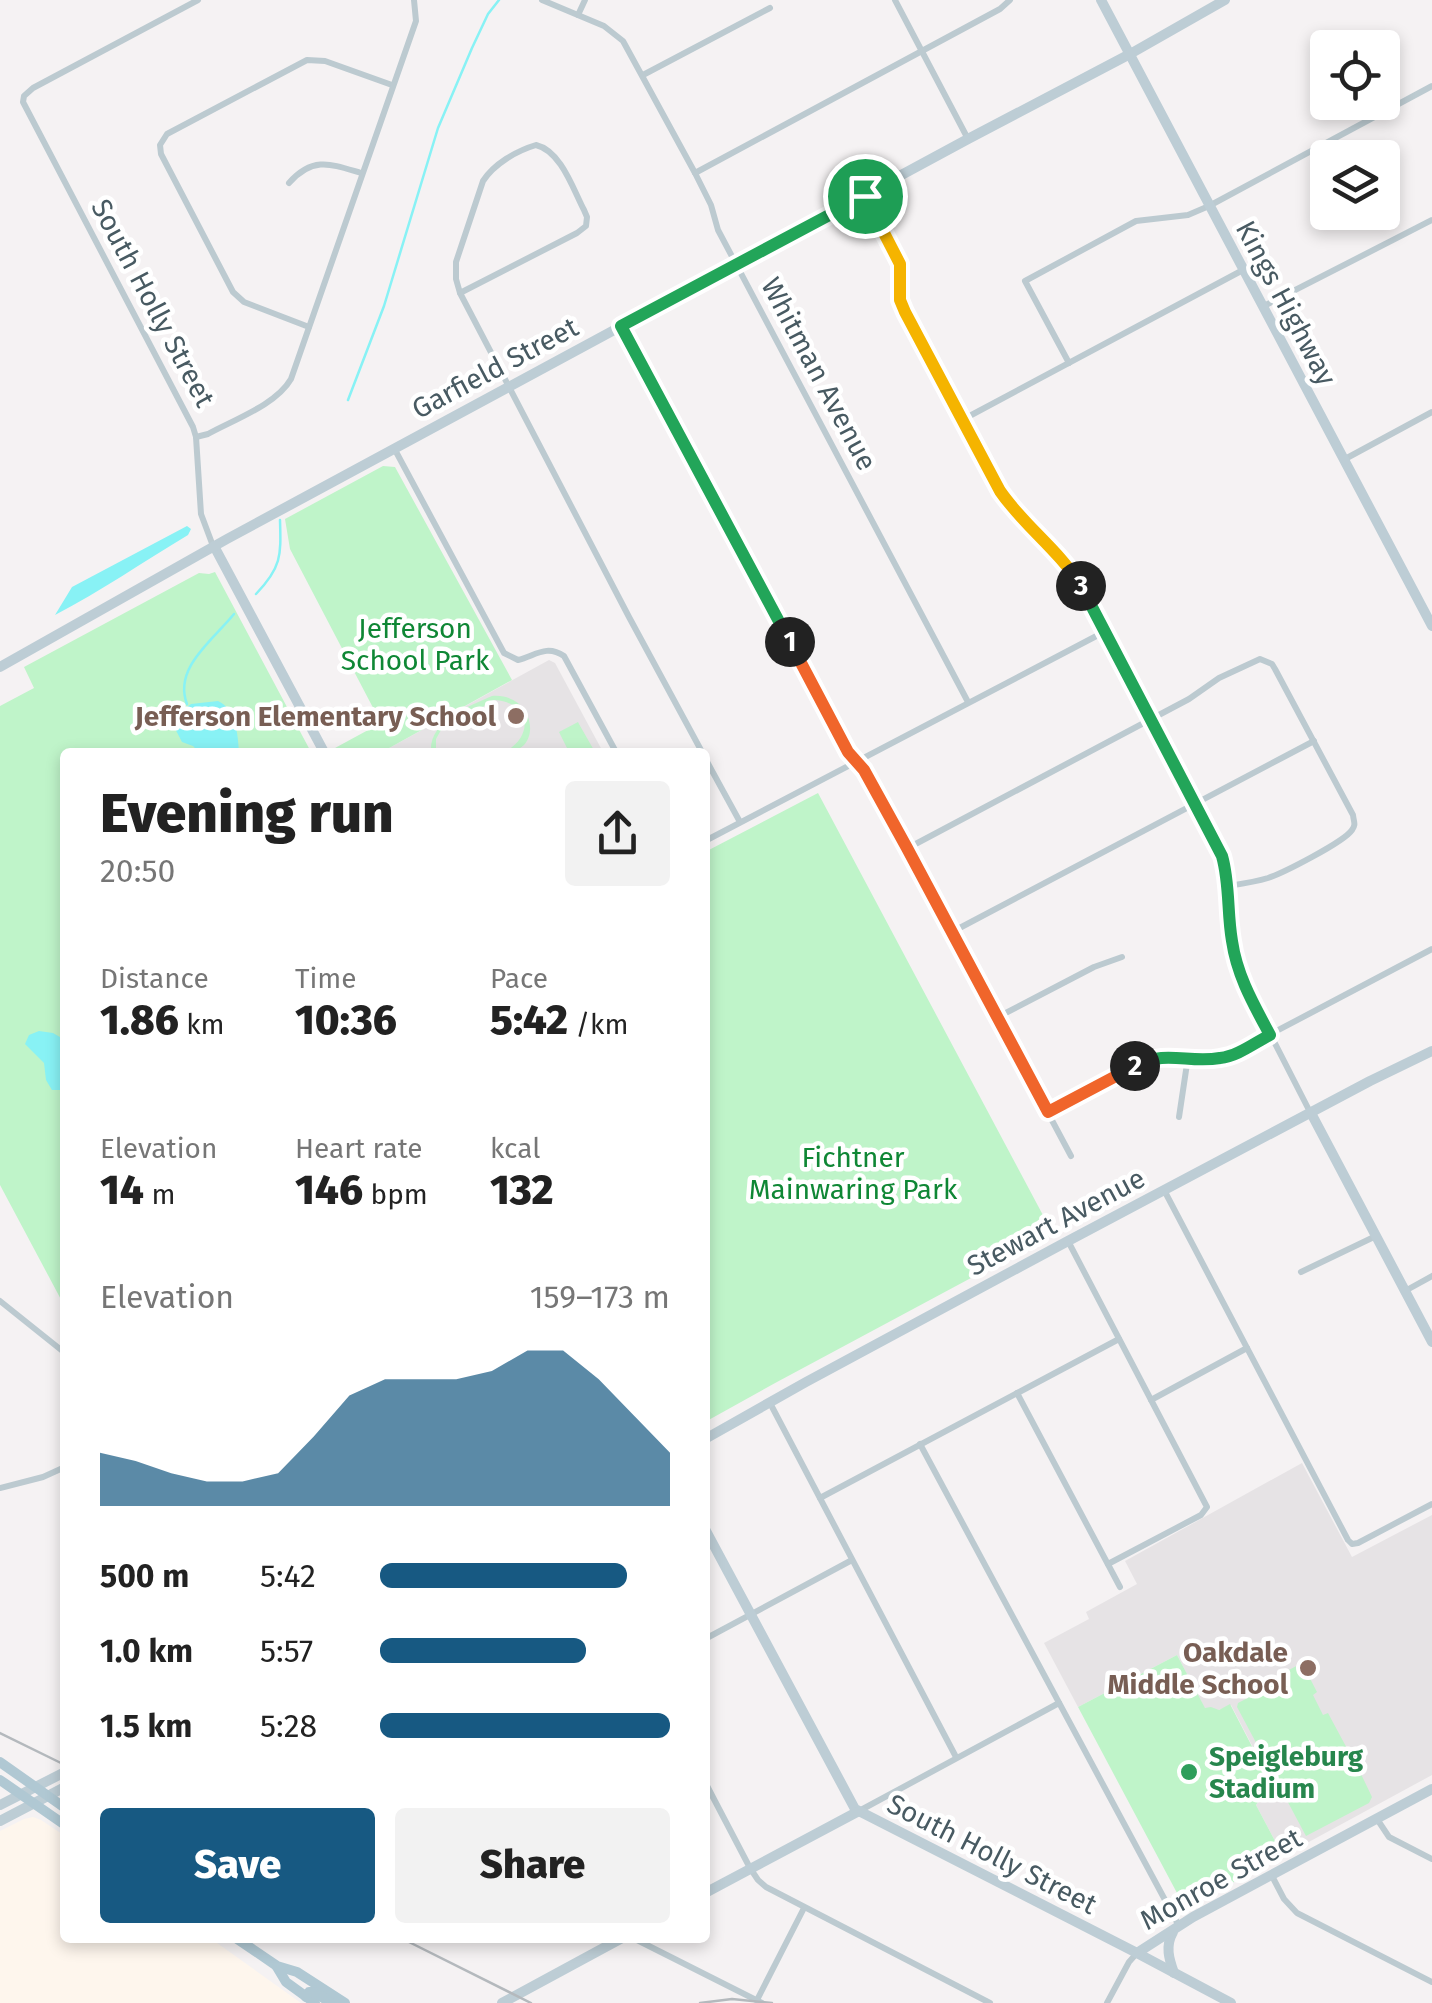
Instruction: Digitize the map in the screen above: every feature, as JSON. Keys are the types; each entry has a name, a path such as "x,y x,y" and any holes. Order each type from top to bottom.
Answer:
{"main road":[{"path":"0,1762 60,1804"},
{"path":"0,1780 60,1821"},
{"path":"243,1943 345,2003"},
{"path":"277,1966 286,1982 310,2000 312,1992 331,2003"}],"street":[{"name":"South Holly Street","path":"198,0 32,88 24,96 26,110 193,426 201,514 214,546 322,748"},
{"path":"196,437 278,395 291,380 416,21 414,0"},
{"name":"Whitman Avenue","path":"542,0 611,30 643,75 711,205 718,230 736,266 968,702"},
{"path":"578,14 585,0"},
{"path":"895,0 968,138"},
{"path":"695,173 1000,9 1010,0"},
{"name":"Kings Highway","path":"1101,0 1432,626"},
{"name":"Garfield Street","path":"0,668 214,546 1225,0"},
{"path":"643,75 770,8"},
{"path":"309,327 244,302 233,292 161,154 161,143 167,134 307,60 325,61 392,85"},
{"path":"1069,363 1025,281 1136,222 1188,215 1209,206 1432,86"},
{"path":"460,293 586,226 584,210 559,162 547,148 521,150 486,176 456,262 456,278 460,293 508,387 700,748"},
{"path":"289,183 297,174 319,164 361,174"},
{"path":"865,196 900,264 900,300 905,312 1000,491 1012,510 1070,568 1222,856 1230,930 1243,984 1432,1342"},
{"path":"1262,306 1432,220"},
{"path":"962,420 1243,270"},
{"path":"621,326 848,752 864,770 1071,1156"},
{"path":"1344,460 1432,412"},
{"path":"394,448 504,653 518,660 542,650 561,654 614,748"},
{"path":"710,838 1104,632"},
{"path":"907,848 1243,666 1267,660 1275,668 1353,815 1353,829 1344,838 1279,874 1228,886"},
{"path":"952,932 1314,741"},
{"path":"710,766 740,822"},
{"path":"1048,1112 1146,1060 1164,1056 1224,1058 1432,949"},
{"path":"998,1018 1094,967 1122,957"},
{"name":"Stewart Avenue","path":"710,1437 1068,1241 1431,1053"},
{"path":"1178,1117 1188,1057"},
{"path":"1164,1190 1348,1540 1358,1543 1432,1504"},
{"path":"1301,1272 1376,1236"},
{"path":"1068,1241 1206,1503 1201,1515 1108,1564"},
{"path":"1405,1291 1432,1276"},
{"path":"0,1301 60,1349"},
{"path":"820,1498 1118,1338"},
{"path":"1152,1400 1247,1348"},
{"path":"1016,1393 1120,1587"},
{"path":"770,1403 956,1758"},
{"path":"920,1444 1176,1928 1168,1953 1174,1974"},
{"path":"0,1488 60,1470"},
{"name":"South Holly Street","path":"710,1539 848,1800 858,1812 1231,2003"},
{"path":"710,1636 852,1560"},
{"path":"710,1890 1058,1703"},
{"path":"0,1806 60,1774"},
{"path":"0,1821 60,1789"},
{"name":"Monroe Street","path":"1107,2003 1129,1962 1176,1928 1432,1790"},
{"path":"710,1792 758,1880 804,1908 990,2003"},
{"path":"1377,1819 1389,1837 1432,1859"},
{"path":"1272,1876 1297,1913 1432,1982"},
{"path":"643,1943 759,2002 804,1908"},
{"path":"502,2003 613,1943"}],"shaded area":[{"name":"Jefferson Elementary School","path":"549,660 555,663 601,748 389,748"},
{"name":"Oakdale Middle School","path":"1302,1463 1352,1557 1432,1515 1432,1775 1283,1856 1256,1805 1271,1782 1231,1705 1219,1710 1205,1709 1177,1655 1078,1707 1044,1643 1089,1619 1086,1612 1137,1584 1125,1561"},
{"path":"24,1819 41,1820 60,1833 60,1943 217,1943 301,2003 0,2003 0,1831"}],"green space":[{"name":"Jefferson School Park","path":"383,466 395,467 512,680 389,748 335,748 381,723 290,549 285,519"},
{"path":"215,572 309,748 60,748 60,1298 0,1185 0,706 34,688 24,667 199,573"},
{"path":"492,696 507,697 526,712 530,734 520,748 510,748 521,738 522,714 507,702 495,700 441,730 436,748 431,748 436,732 461,710"},
{"path":"578,722 593,748 567,748 559,732"},
{"name":"Fichtner Mainwaring Park","path":"818,793 1053,1234 710,1419 710,849"},
{"name":"Speigleburg Stadium","path":"1177,1655 1205,1708 1219,1710 1230,1704 1271,1783 1256,1805 1283,1856 1185,1908 1078,1707"},
{"path":"1302,1663 1317,1692 1313,1695 1323,1715 1328,1713 1350,1754 1345,1757 1355,1776 1361,1774 1372,1797 1369,1803 1306,1836 1237,1707 1267,1688 1268,1681"}],"water":[{"path":"187,526 191,529 188,535 55,615 72,587"},
{"path":"218,701 224,705 232,716 239,748 195,748 182,742 169,717 191,704"},
{"path":"39,1031 60,1037 60,1090 52,1090 44,1063 25,1044 29,1035"}],"waterway":[{"path":"348,400 384,306 438,128 488,14 499,0"},
{"path":"256,594 278,560 280,520"},
{"path":"187,704 185,678 190,667 234,614"}],"railway":[{"path":"0,1733 60,1763"},
{"path":"411,1943 531,2003"},
{"path":"700,2003 732,1999 772,2003"}],"place":[{"name":"Jefferson Elementary School","path":"516,716"},
{"name":"Oakdale Middle School","path":"1308,1668"},
{"name":"Speigleburg Stadium","path":"1189,1772"}],"route":[{"path":"865,196 897,253 900,300 905,312 1000,491 1012,510 1070,568 1222,856 1239,973 1270,1035 1224,1058 1164,1056 1146,1060 1048,1112 864,770 848,752 621,326 865,196"}]}
